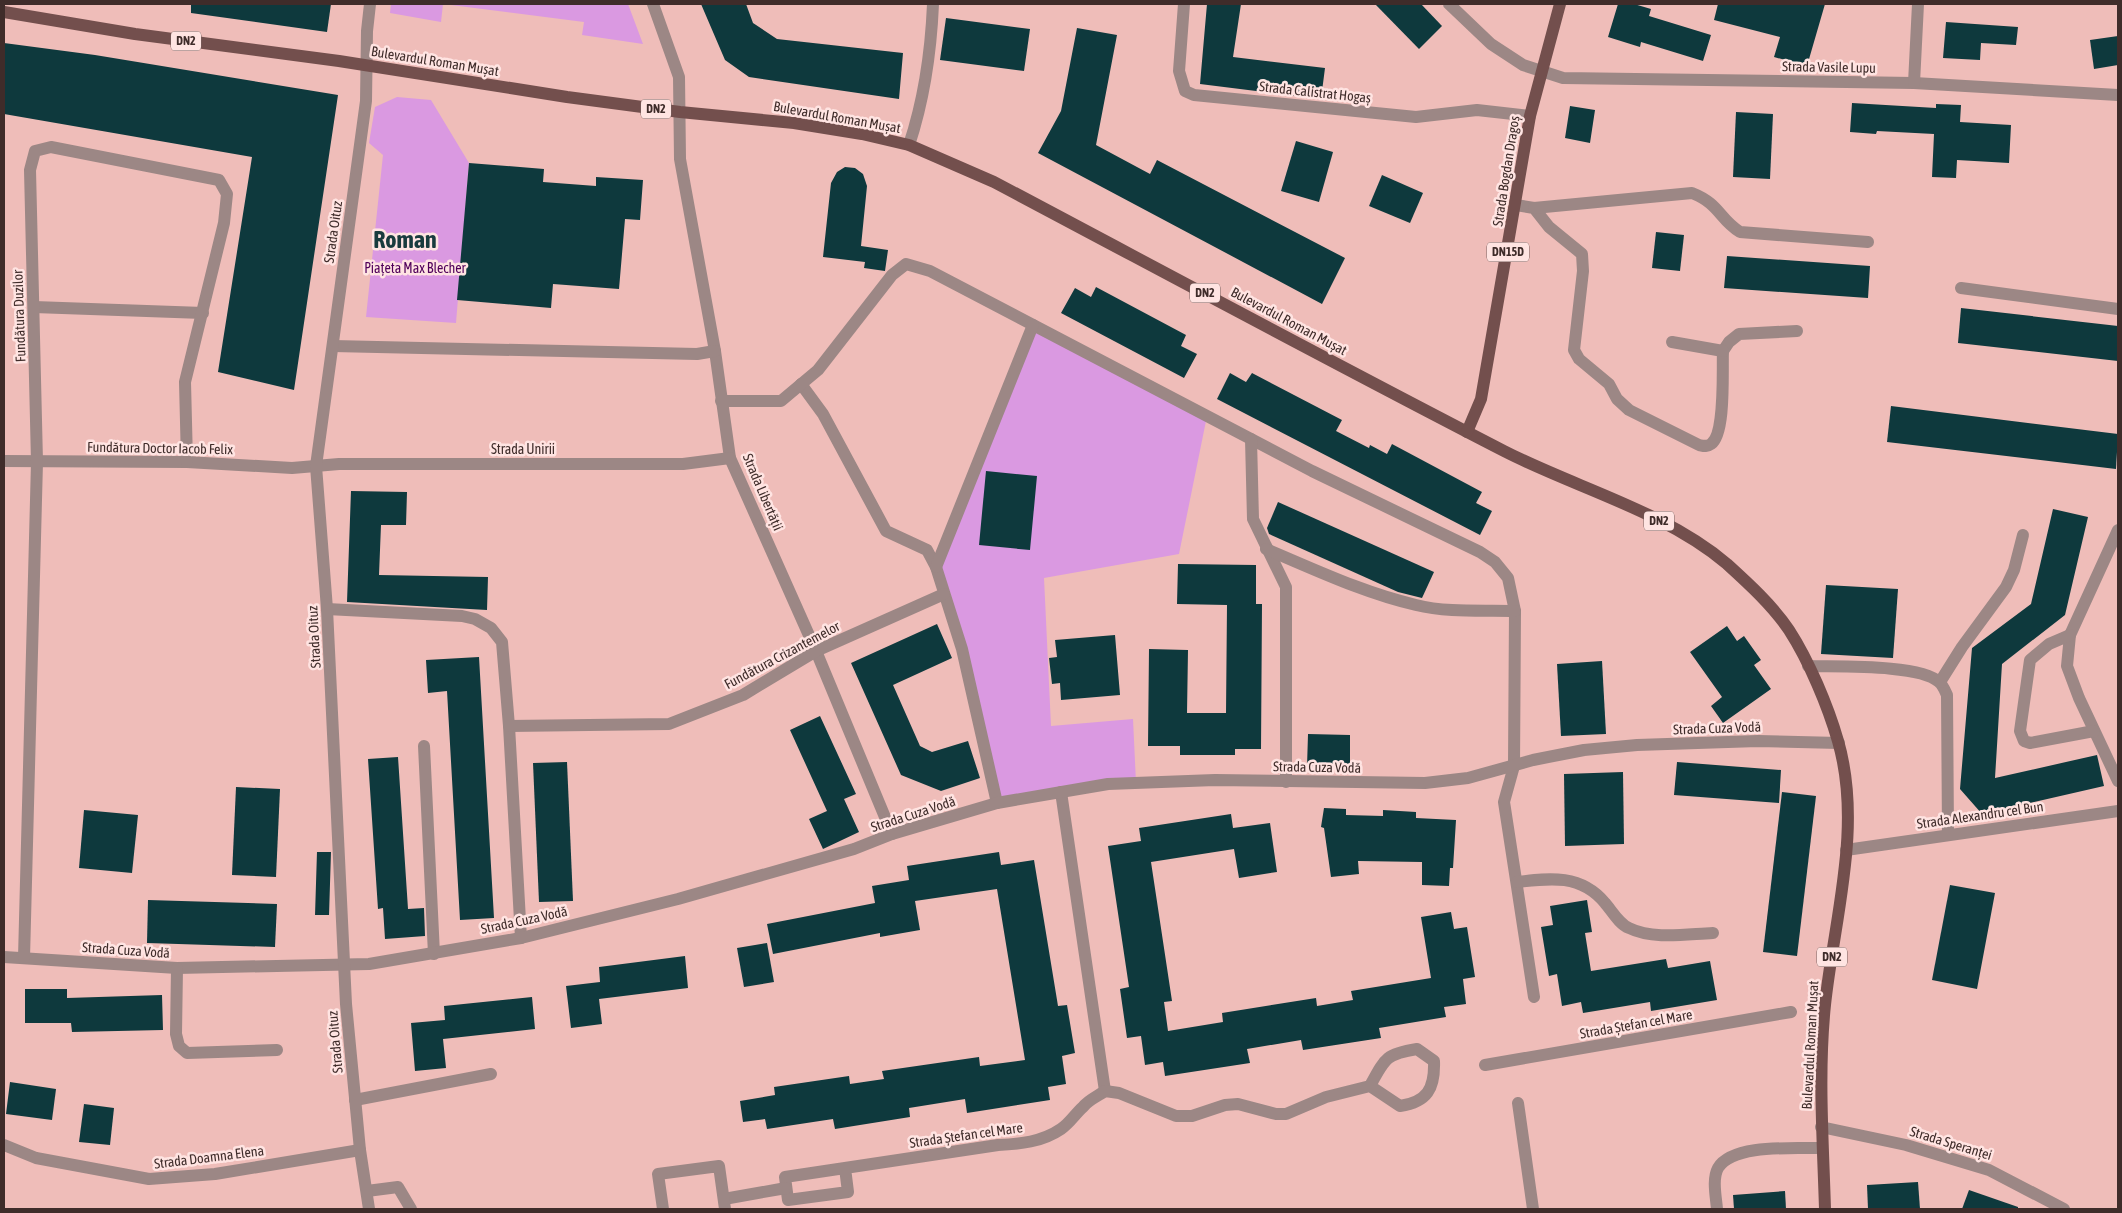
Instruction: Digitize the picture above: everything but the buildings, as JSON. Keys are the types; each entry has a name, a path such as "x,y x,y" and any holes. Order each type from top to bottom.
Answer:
{"main road":[{"name":"Strada Bogdan Dragoș","path":"1466,432 1481,399 1530,116 1560,4"},
{"name":"Bulevardul Roman Mușat","path":"4,12 135,34 680,112 794,123 909,145 994,182 1466,432 1657,520 1724,562 1761,596 1788,629 1808,666 1839,742 1848,799 1846,850 1825,1006 1821,1127 1825,1209"}],"street":[{"name":"Strada Oituz","path":"369,1209 360,1150 344,966 327,608 316,466 366,101 367,31 370,4"},
{"name":"Strada Libertății","path":"653,4 680,77 680,159 715,351 730,458 816,651 892,834"},
{"path":"909,145 920,112 932,29 933,4"},
{"name":"Strada Calistrat Hogaș","path":"1184,4 1179,71 1185,91 1194,95 1416,117 1477,110 1530,116"},
{"name":"Strada Vasile Lupu","path":"1449,4 1491,44 1523,65 1563,78 1914,84 2118,95"},
{"path":"1914,84 1918,4"},
{"name":"Fundătura Duzilor","path":"24,958 37,462 30,170 35,151 51,147 219,180 227,194 224,224 204,313 185,382 187,462"},
{"path":"1516,205 1534,208 1692,194 1715,205 1732,227 1740,232 1868,242"},
{"path":"1534,208 1550,227 1582,254 1583,271 1574,350 1579,359 1609,384 1617,399 1629,410 1699,445 1707,446 1712,443 1720,428 1723,351 1729,342 1739,334 1797,332"},
{"path":"721,402 781,401 818,370 892,274 906,264 930,271 1251,439 1480,552 1495,562 1508,578 1515,611 1514,766 1504,802 1534,997"},
{"path":"1961,288 2118,309"},
{"path":"34,307 204,313"},
{"path":"936,567 1033,325"},
{"path":"1672,342 1723,351"},
{"path":"333,346 697,354 715,351"},
{"path":"801,384 823,414 886,531 927,550 936,567 962,648 997,803"},
{"path":"1251,439 1253,519 1286,587 1286,782"},
{"name":"Strada Unirii","path":"316,466 533,463 683,464 730,458"},
{"name":"Fundătura Doctor Iacob Felix","path":"4,461 187,462 292,468 316,466"},
{"path":"2118,530 2070,635 2067,666 2078,698 2118,781"},
{"path":"1940,682 1973,631 2006,587 2014,570 2023,536"},
{"path":"1266,549 1364,591 1416,605 1451,610 1515,611"},
{"name":"Fundătura Crizantemelor","path":"509,726 669,724 743,695 816,651 944,594"},
{"path":"327,608 475,618 491,628 502,642 509,726 521,938"},
{"path":"2070,635 2049,644 2030,660 2020,731 2021,736 2024,741 2030,743 2094,731"},
{"path":"1808,666 1890,668 1927,674 1940,682 1947,695 1948,834"},
{"name":"Strada Cuza Vodă","path":"4,957 177,968 344,966 434,954 521,938 678,900 854,850 892,834 997,803 1108,784 1215,780 1424,783 1468,778 1584,750 1637,745 1758,741 1839,742"},
{"path":"424,746 434,954"},
{"path":"1061,792 1105,1091 1119,1093 1176,1116 1192,1116 1225,1105 1238,1104 1276,1114 1286,1114 1326,1097 1370,1086 1383,1063 1394,1053 1417,1049 1434,1062 1434,1077 1428,1092 1417,1104 1400,1106 1370,1086"},
{"name":"Strada Alexandru cel Bun","path":"1846,850 2118,811"},
{"path":"1517,882 1557,878 1574,881 1588,888 1603,900 1628,928 1641,932 1663,934 1713,933"},
{"path":"177,968 176,1034 179,1046 187,1053 277,1050"},
{"name":"Strada Ștefan cel Mare","path":"1485,1065 1792,1012"},
{"path":"355,1100 491,1074"},
{"name":"Strada Ștefan cel Mare","path":"786,1188 785,1177 998,1145 1020,1144 1040,1139 1061,1130 1084,1105 1105,1091"},
{"path":"1518,1103 1533,1209"},
{"name":"Strada Speranței","path":"1821,1127 1906,1145 1989,1170 2064,1209"},
{"name":"Strada Doamna Elena","path":"4,1145 36,1158 149,1179 215,1174 360,1150"},
{"path":"1717,1209 1715,1178 1719,1167 1730,1158 1743,1152 1761,1150 1821,1148"},
{"path":"663,1209 658,1174 719,1166 724,1204 786,1188 788,1200 848,1192 845,1168"},
{"path":"367,1191 398,1186 411,1209"}],"green space":[{"path":"391,4 443,4 441,22 390,13"},
{"path":"443,4 628,4 643,44 582,35 584,22"},
{"name":"Piațeta Max Blecher","path":"397,97 431,100 469,163 456,323 366,317 383,155 369,143 375,107"},
{"path":"1033,325 1207,416 1179,554 1044,578 1051,726 1133,719 1136,783 997,803 936,567"}],"district":[{"name":"Roman","path":"405,240"}]}
